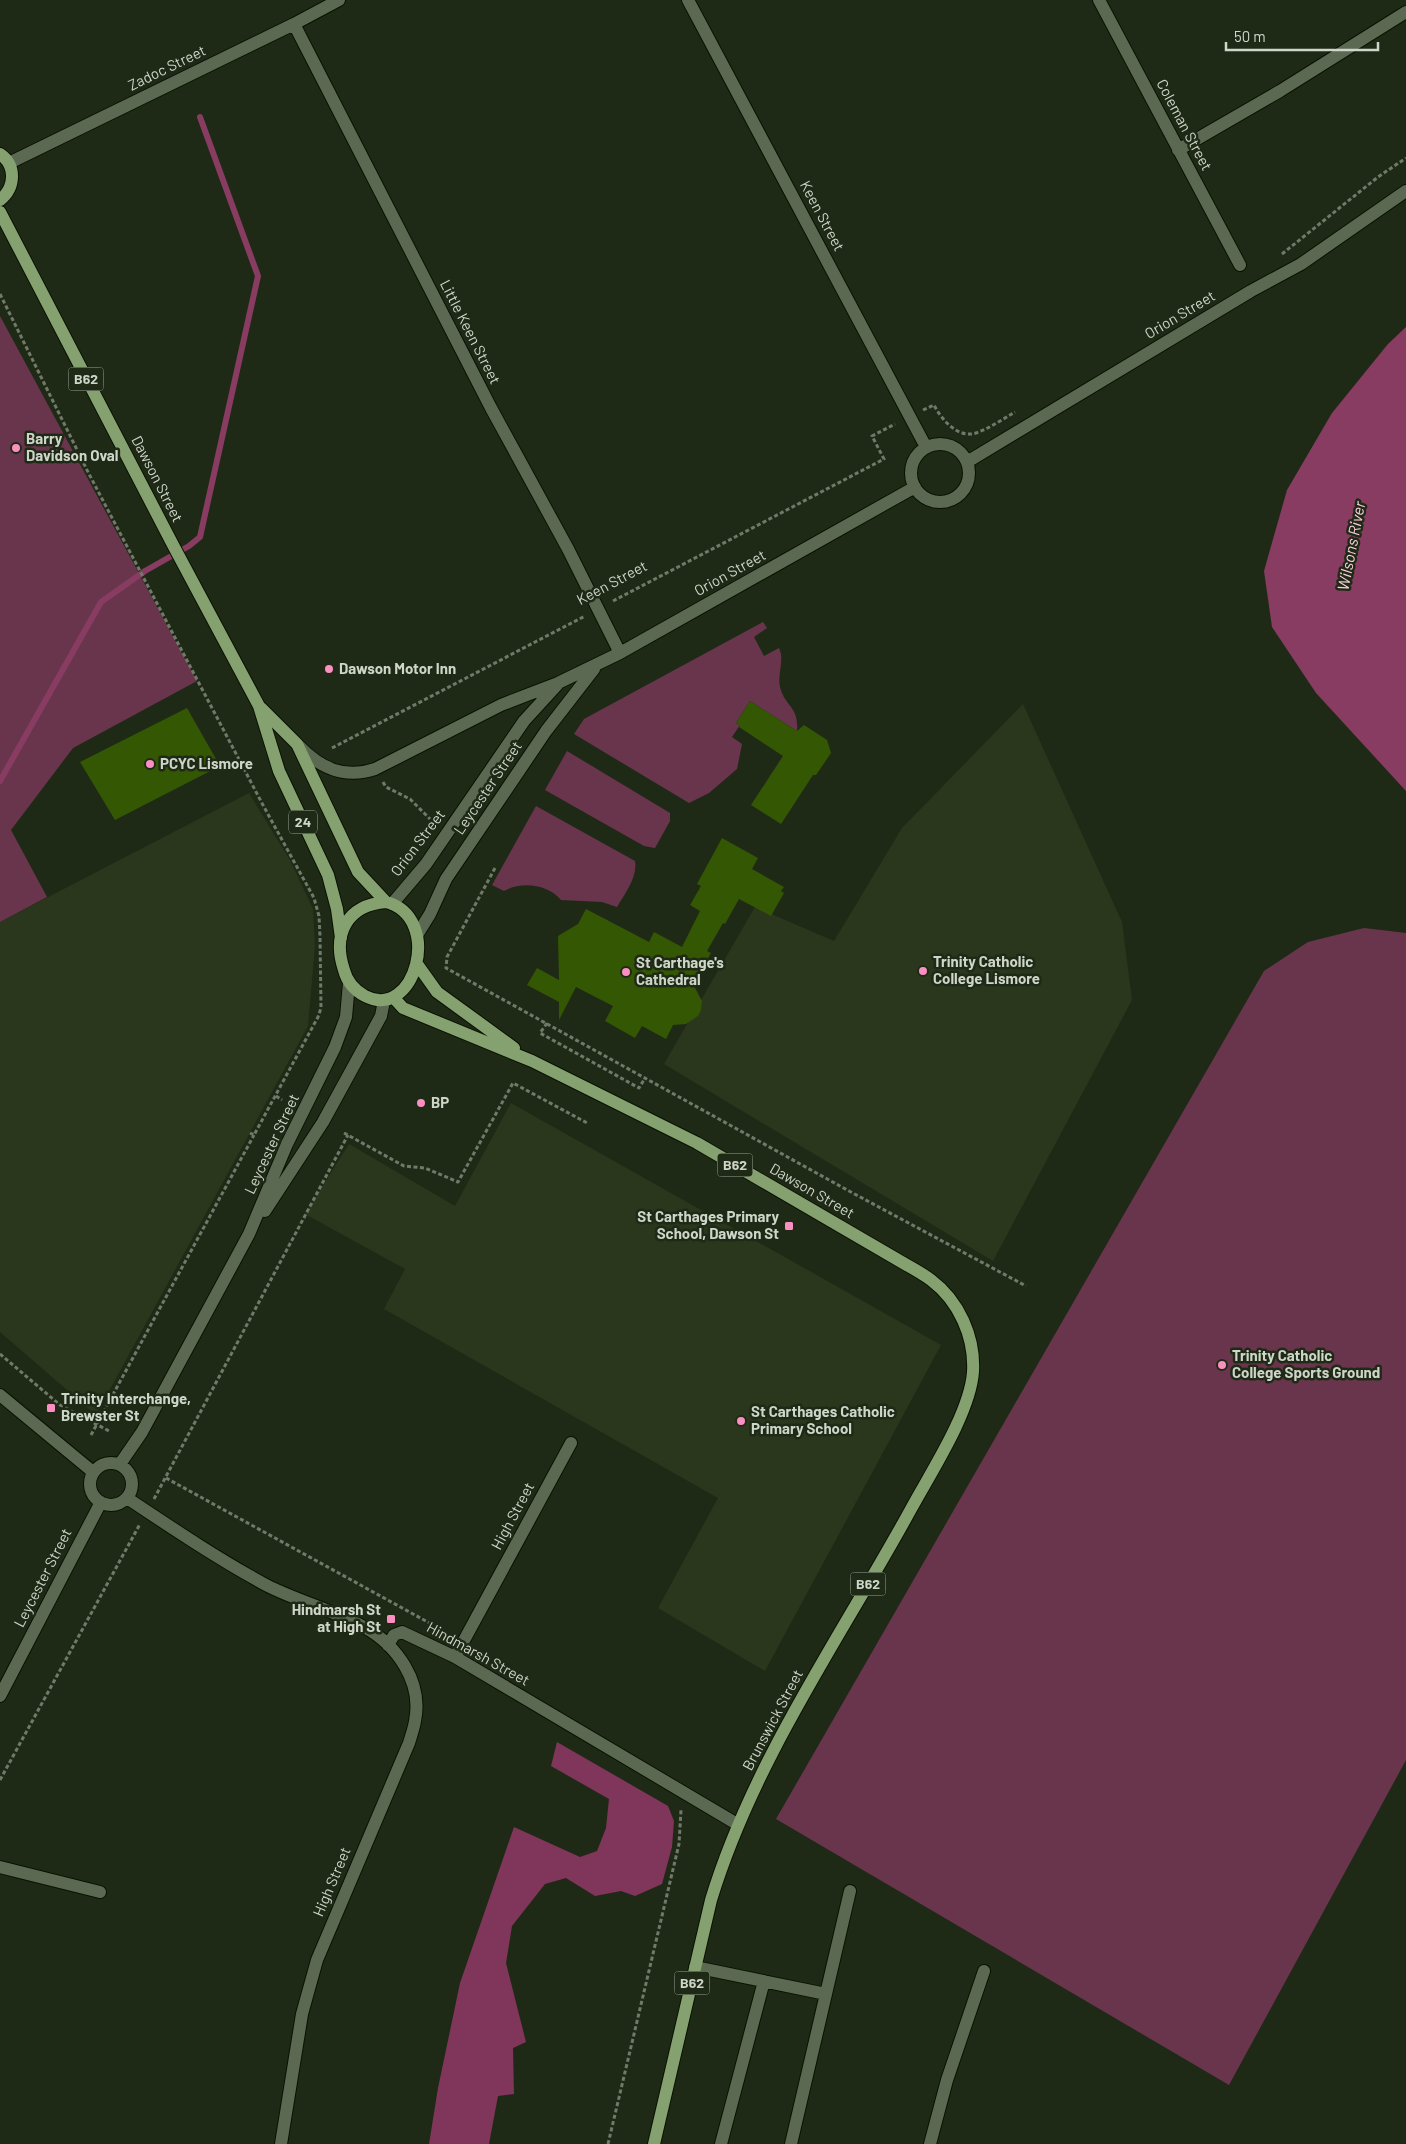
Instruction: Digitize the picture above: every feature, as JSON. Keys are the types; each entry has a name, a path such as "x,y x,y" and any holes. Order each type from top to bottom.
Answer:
{"main road":[{"path":"0,200 6,195 13,176 4,158"},
{"name":"Dawson Street","path":"0,212 259,706 279,771 328,875 337,909 341,938"},
{"name":"Dawson Street","path":"259,706 297,744 358,872 389,903"},
{"path":"349,982 344,970 341,938 349,919 354,913 371,903 389,903"},
{"name":"B62","path":"349,982 356,990 376,1001 388,999 408,983 417,964 417,935 409,917 402,909 389,903"},
{"name":"Dawson Street","path":"417,964 437,992 532,1061"},
{"name":"Dawson Street","path":"388,999 403,1008 532,1061 697,1143 925,1276 947,1296 961,1316 969,1337"},
{"name":"Brunswick Street","path":"654,2144 710,1900 737,1824 791,1718 902,1525 957,1422 971,1387 972,1352 969,1337"}],"street":[{"name":"Zadoc Street","path":"4,158 294,24 339,0"},
{"name":"Keen Street","path":"688,0 926,447"},
{"name":"Coleman Street","path":"1099,0 1240,265"},
{"path":"1178,150 1406,12"},
{"name":"Little Keen Street","path":"294,24 491,408 568,549 620,653"},
{"name":"Orion Street","path":"967,462 1251,291 1301,264 1406,191"},
{"path":"938,444 953,446 964,456 969,470 967,485 959,495 941,502 934,501 923,496 915,487 912,480 912,467 914,460 926,447 938,444"},
{"name":"Orion Street","path":"297,744 316,763 333,771 348,774 363,773 375,769 501,705 558,683 620,653 915,487"},
{"name":"Leycester Street","path":"417,935 430,914 446,879 546,731 597,665"},
{"name":"Orion Street","path":"389,903 426,864 524,721 558,683"},
{"name":"Leycester Street","path":"120,1464 142,1432 249,1234 288,1144 335,1047 346,1018 349,982"},
{"name":"Leycester Street","path":"249,1234 323,1122 381,1016 388,999"},
{"path":"0,1395 93,1472"},
{"name":"High Street","path":"455,1657 571,1443"},
{"path":"108,1463 120,1464 125,1467 131,1476 132,1488 127,1498 112,1505 101,1502 92,1492 91,1479 93,1472 108,1463"},
{"path":"127,1498 197,1544 267,1585 364,1627 388,1645"},
{"name":"Leycester Street","path":"0,1696 101,1502"},
{"name":"Hindmarsh Street","path":"388,1645 394,1635 402,1632 455,1657 737,1824"},
{"name":"High Street","path":"281,2144 302,2014 317,1960 408,1743 415,1721 415,1690 410,1674 388,1645"},
{"path":"0,1867 100,1892"},
{"path":"791,2144 850,1891"},
{"path":"695,1967 826,1994"},
{"path":"930,2144 947,2080 984,1971"},
{"path":"721,2144 764,1981"}],"path":[{"path":"1278,257 1378,177 1406,158"},
{"path":"0,294 88,474 289,854 298,866 314,898 319,916 321,1008 318,1017 91,1435"},
{"path":"934,405 940,418 949,425 963,433 975,434 1019,410"},
{"name":"Keen Street","path":"332,748 884,459 872,436"},
{"path":"380,779 386,787 410,799 430,819"},
{"path":"495,868 447,956 446,968 857,1196 1026,1286"},
{"path":"546,1023 540,1033 614,1075 639,1088 645,1078"},
{"path":"157,1494 346,1134 404,1166 425,1168 458,1182 513,1083 588,1124"},
{"path":"276,1096 282,1100"},
{"path":"250,1133 254,1135"},
{"path":"0,1354 60,1405 111,1432"},
{"path":"166,1478 444,1631"},
{"path":"0,1780 138,1526"},
{"path":"608,2144 679,1844 682,1792"}],"shaded area":[{"path":"0,316 197,681 73,748 11,830 47,897 0,922"},
{"path":"763,622 767,628 754,637 764,656 779,648 781,653 780,687 782,694 796,716 797,731 750,701 736,723 740,725 732,737 742,744 737,769 709,793 689,803 574,734 584,719"},
{"name":"Trinity Catholic College Lismore","path":"1023,704 1122,922 1132,1000 993,1261 664,1064 755,907 834,941 902,828"},
{"path":"567,751 670,813 670,821 655,848 644,846 545,790"},
{"path":"249,793 291,862 313,909 315,946 308,1026 96,1415 0,1332 0,922"},
{"path":"536,806 635,861 633,879 617,907 602,902 561,900 542,887 526,885 504,891 492,885"},
{"name":"Trinity Catholic College Sports Ground","path":"1364,928 1406,933 1406,1760 1229,2085 776,1819 1264,971 1308,942"},
{"name":"St Carthages Catholic Primary School","path":"511,1103 941,1345 765,1671 658,1608 718,1498 384,1309 405,1269 305,1214 349,1144 455,1206"},
{"path":"557,1742 668,1806 674,1821 672,1847 662,1884 635,1896 621,1891 595,1896 566,1878 545,1884 512,1926 506,1963 526,2042 513,2048 514,2094 498,2096 489,2144 429,2144 438,2088 460,1983 514,1827 580,1857 597,1851 606,1828 609,1799 551,1766"}],"water":[{"name":"Wilsons River","path":"1406,327 1406,791 1316,693 1272,627 1264,571 1287,490 1332,413 1388,344"}],"building":[{"path":"750,701 797,731 804,725 827,740 831,753 816,775 813,775 781,824 751,805 783,756 739,727 740,725 736,723"},
{"name":"PCYC Lismore","path":"187,708 220,766 115,820 80,762"},
{"name":"St Carthage's Cathedral","path":"722,838 758,858 752,869 784,887 781,891 784,893 771,916 739,899 707,951 711,953 693,984 702,1001 698,1016 686,1024 673,1025 666,1039 642,1026 635,1038 605,1021 613,1006 576,987 559,1020 559,1002 527,985 537,968 559,980 558,936 578,924 586,909 649,942 654,932 682,947 700,911 690,905 701,886 697,884"}],"waterway":[{"path":"0,781 101,602 145,571 189,546 200,537 258,276 200,117"}],"place":[{"name":"Barry Davidson Oval","path":"16,448"},
{"name":"Dawson Motor Inn","path":"329,669"},
{"name":"PCYC Lismore","path":"150,764"},
{"name":"Trinity Catholic College Lismore","path":"923,971"},
{"name":"St Carthage's Cathedral","path":"626,972"},
{"name":"BP","path":"421,1103"},
{"name":"St Carthages Primary School, Dawson St","path":"789,1226"},
{"name":"Trinity Catholic College Sports Ground","path":"1222,1365"},
{"name":"Trinity Interchange, Brewster St","path":"51,1408"},
{"name":"St Carthages Catholic Primary School","path":"741,1421"},
{"name":"Hindmarsh St at High St","path":"391,1619"}]}
